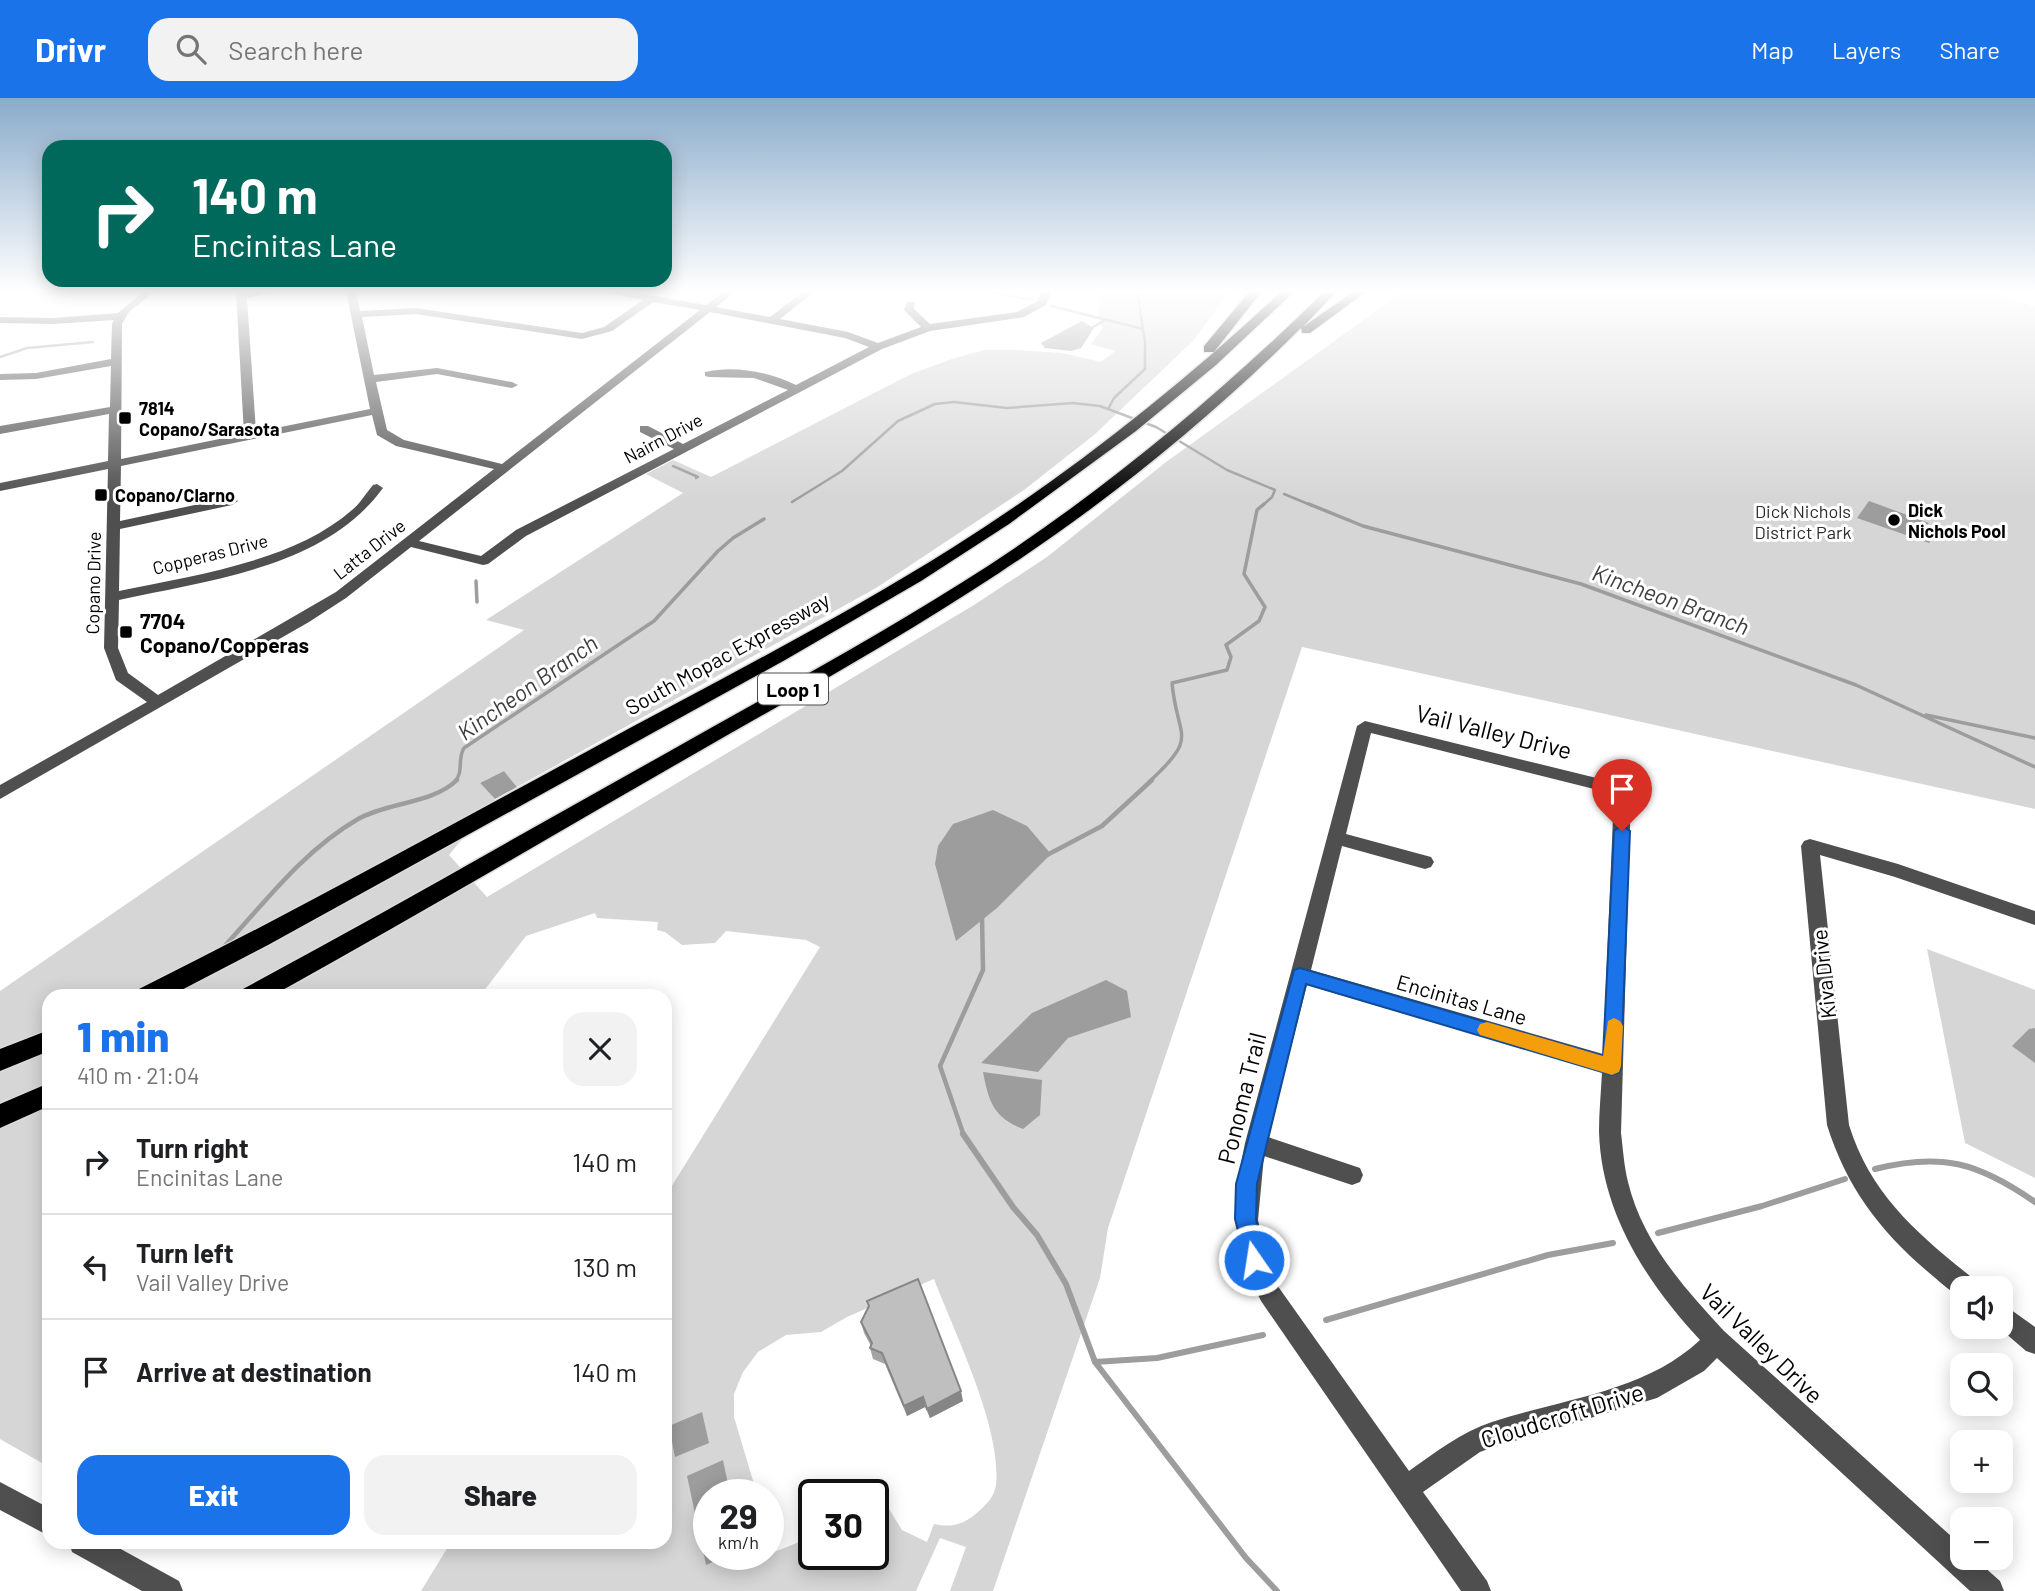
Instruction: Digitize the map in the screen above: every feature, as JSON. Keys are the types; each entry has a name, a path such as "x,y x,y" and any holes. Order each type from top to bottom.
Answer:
{"highway":[{"path":"1158,405 1198,361"},
{"name":"South Mopac Expressway","path":"161,989 279,929 891,592 1023,508 1122,435 1211,361"},
{"name":"Loop 1","path":"263,989 924,613 1058,525 1154,452 1261,361"},
{"path":"0,1060 42,1043"},
{"path":"0,1116 42,1097"}],"street":[{"path":"246,361 250,437"},
{"path":"366,361 381,432 390,439 504,468"},
{"name":"Latta Drive","path":"0,793 304,619 341,595 642,361"},
{"name":"Nairn Drive","path":"410,542 483,561 512,538 851,361"},
{"path":"0,377 36,376 115,362"},
{"name":"Copano Drive","path":"115,362 111,648 121,676 158,702"},
{"path":"370,379 437,371 512,385"},
{"path":"709,374 735,371 760,374 796,388"},
{"path":"0,430 114,410"},
{"path":"0,487 376,411"},
{"path":"644,429 682,447"},
{"name":"Copperas Drive","path":"113,597 249,566 286,554 335,528 368,503 377,488"},
{"path":"114,526 232,501"},
{"name":"Ponoma Trail","path":"1365,726 1256,1143 1245,1201 1248,1239 1260,1276 1284,1316 1477,1591"},
{"name":"Vail Valley Drive","path":"1365,726 1623,790 1610,1133 1611,1163 1617,1191 1637,1237 1664,1279 1717,1341 1990,1591"},
{"path":"1337,838 1425,862"},
{"name":"Kiva Drive","path":"1952,1276 1921,1252 1880,1211 1850,1166 1843,1147 1838,1125 1810,846 1888,868 2035,918"},
{"name":"Encinitas Lane","path":"1300,975 1612,1066"},
{"path":"1256,1143 1352,1175"},
{"path":"2013,1324 2035,1342"},
{"name":"Cloudcroft Drive","path":"1406,1488 1471,1443 1657,1386 1684,1370 1717,1341"},
{"path":"0,1495 42,1519"},
{"path":"94,1549 169,1591"}],"green space":[{"name":"Dick Nichols District Park","path":"947,361 1172,361 1094,435 1024,490 876,588 517,787 504,771 480,783 495,799 449,855 487,897 974,605 1047,557 1166,462 1307,361 2035,361 2035,809 1302,647 1108,1228 1100,1278 993,1591 950,1591 966,1547 940,1538 916,1591 421,1591 447,1549 672,1549 672,1186 820,947 806,940 726,931 715,943 682,945 665,932 657,930 658,922 597,918 595,913 526,936 485,989 42,989 42,1463 0,1439 0,991 524,630 486,620 683,493 646,474 673,460 711,477 911,374","holes":["934,1279 985,1409 996,1462 994,1493 987,1503 963,1522 947,1526 934,1524 927,1542 902,1530 889,1509 889,1570 798,1570 798,1542 784,1548 784,1570 693,1570 693,1479 753,1479 734,1417 734,1394 743,1372 758,1352 786,1335 821,1332 847,1317"]},
{"path":"1927,949 2035,990 2035,1178 1965,1143"}],"shaded area":[{"path":"1869,501 1929,523 1926,525 1938,530 1929,543 1857,518"},
{"path":"504,771 517,787 495,799 480,783"},
{"path":"993,810 1027,826 1051,854 997,908 956,941 935,864 938,846 953,824"},
{"path":"1106,980 1127,991 1131,1017 1068,1038 1038,1072 981,1063 1032,1013"},
{"path":"2035,1028 2035,1063 2012,1046 2029,1029"},
{"path":"983,1072 1042,1080 1040,1115 1023,1129 1005,1119 990,1100"},
{"path":"702,1412 709,1443 675,1457 672,1425"},
{"path":"723,1460 727,1479 693,1479 693,1504 687,1476"}],"building":[{"path":"918,1279 961,1391 927,1409 923,1397 904,1406 882,1353 870,1348 872,1343 861,1322 869,1306 867,1301"}],"waterway":[{"path":"1108,409 1114,398 1145,369 1145,361"},
{"name":"Kincheon Branch","path":"792,502 842,471 898,421 935,404 954,402 1007,408 1073,403 1108,409"},
{"name":"Kincheon Branch","path":"1108,409 1156,427 1227,470 1275,490 1262,506"},
{"path":"673,466 698,477 696,478"},
{"name":"Kincheon Branch","path":"1284,494 1313,506"},
{"path":"1150,781 1166,766 1180,745 1182,736 1172,683 1227,670 1231,657 1226,645 1259,621 1265,607 1244,574 1257,510 1264,504"},
{"name":"Kincheon Branch","path":"1309,504 1363,526 1581,584 1856,685 2035,767"},
{"name":"Kincheon Branch","path":"455,781 464,748 654,621 718,551 733,538 764,519"},
{"path":"476,581 477,602"},
{"path":"1926,715 2035,738"},
{"name":"Kincheon Branch","path":"223,948 286,878 338,832 370,813 435,794 457,780"},
{"path":"1047,855 1102,826 1152,780"},
{"path":"964,1135 940,1066 983,970 982,916"},
{"path":"964,1135 1013,1207 1037,1235 1066,1284 1095,1362"},
{"path":"1875,1169 1920,1162 1959,1165 1996,1178 2035,1202"},
{"path":"1658,1233 1762,1206 1845,1179"},
{"path":"1326,1320 1548,1255 1613,1243"},
{"path":"1095,1362 1157,1358 1263,1335"},
{"path":"1095,1362 1246,1558 1277,1591"}],"slow traffic":[{"path":"1487,1030 1612,1066 1614,1026"}],"place":[{"name":"7814 Copano/Sarasota","path":"125,418"},
{"name":"Copano/Clarno","path":"101,495"},
{"name":"Dick Nichols Pool","path":"1894,520"},
{"name":"7704 Copano/Copperas","path":"126,632"}],"route":[{"path":"1254,1260 1245,1219 1247,1184 1300,975 1612,1066 1622,831"}]}
